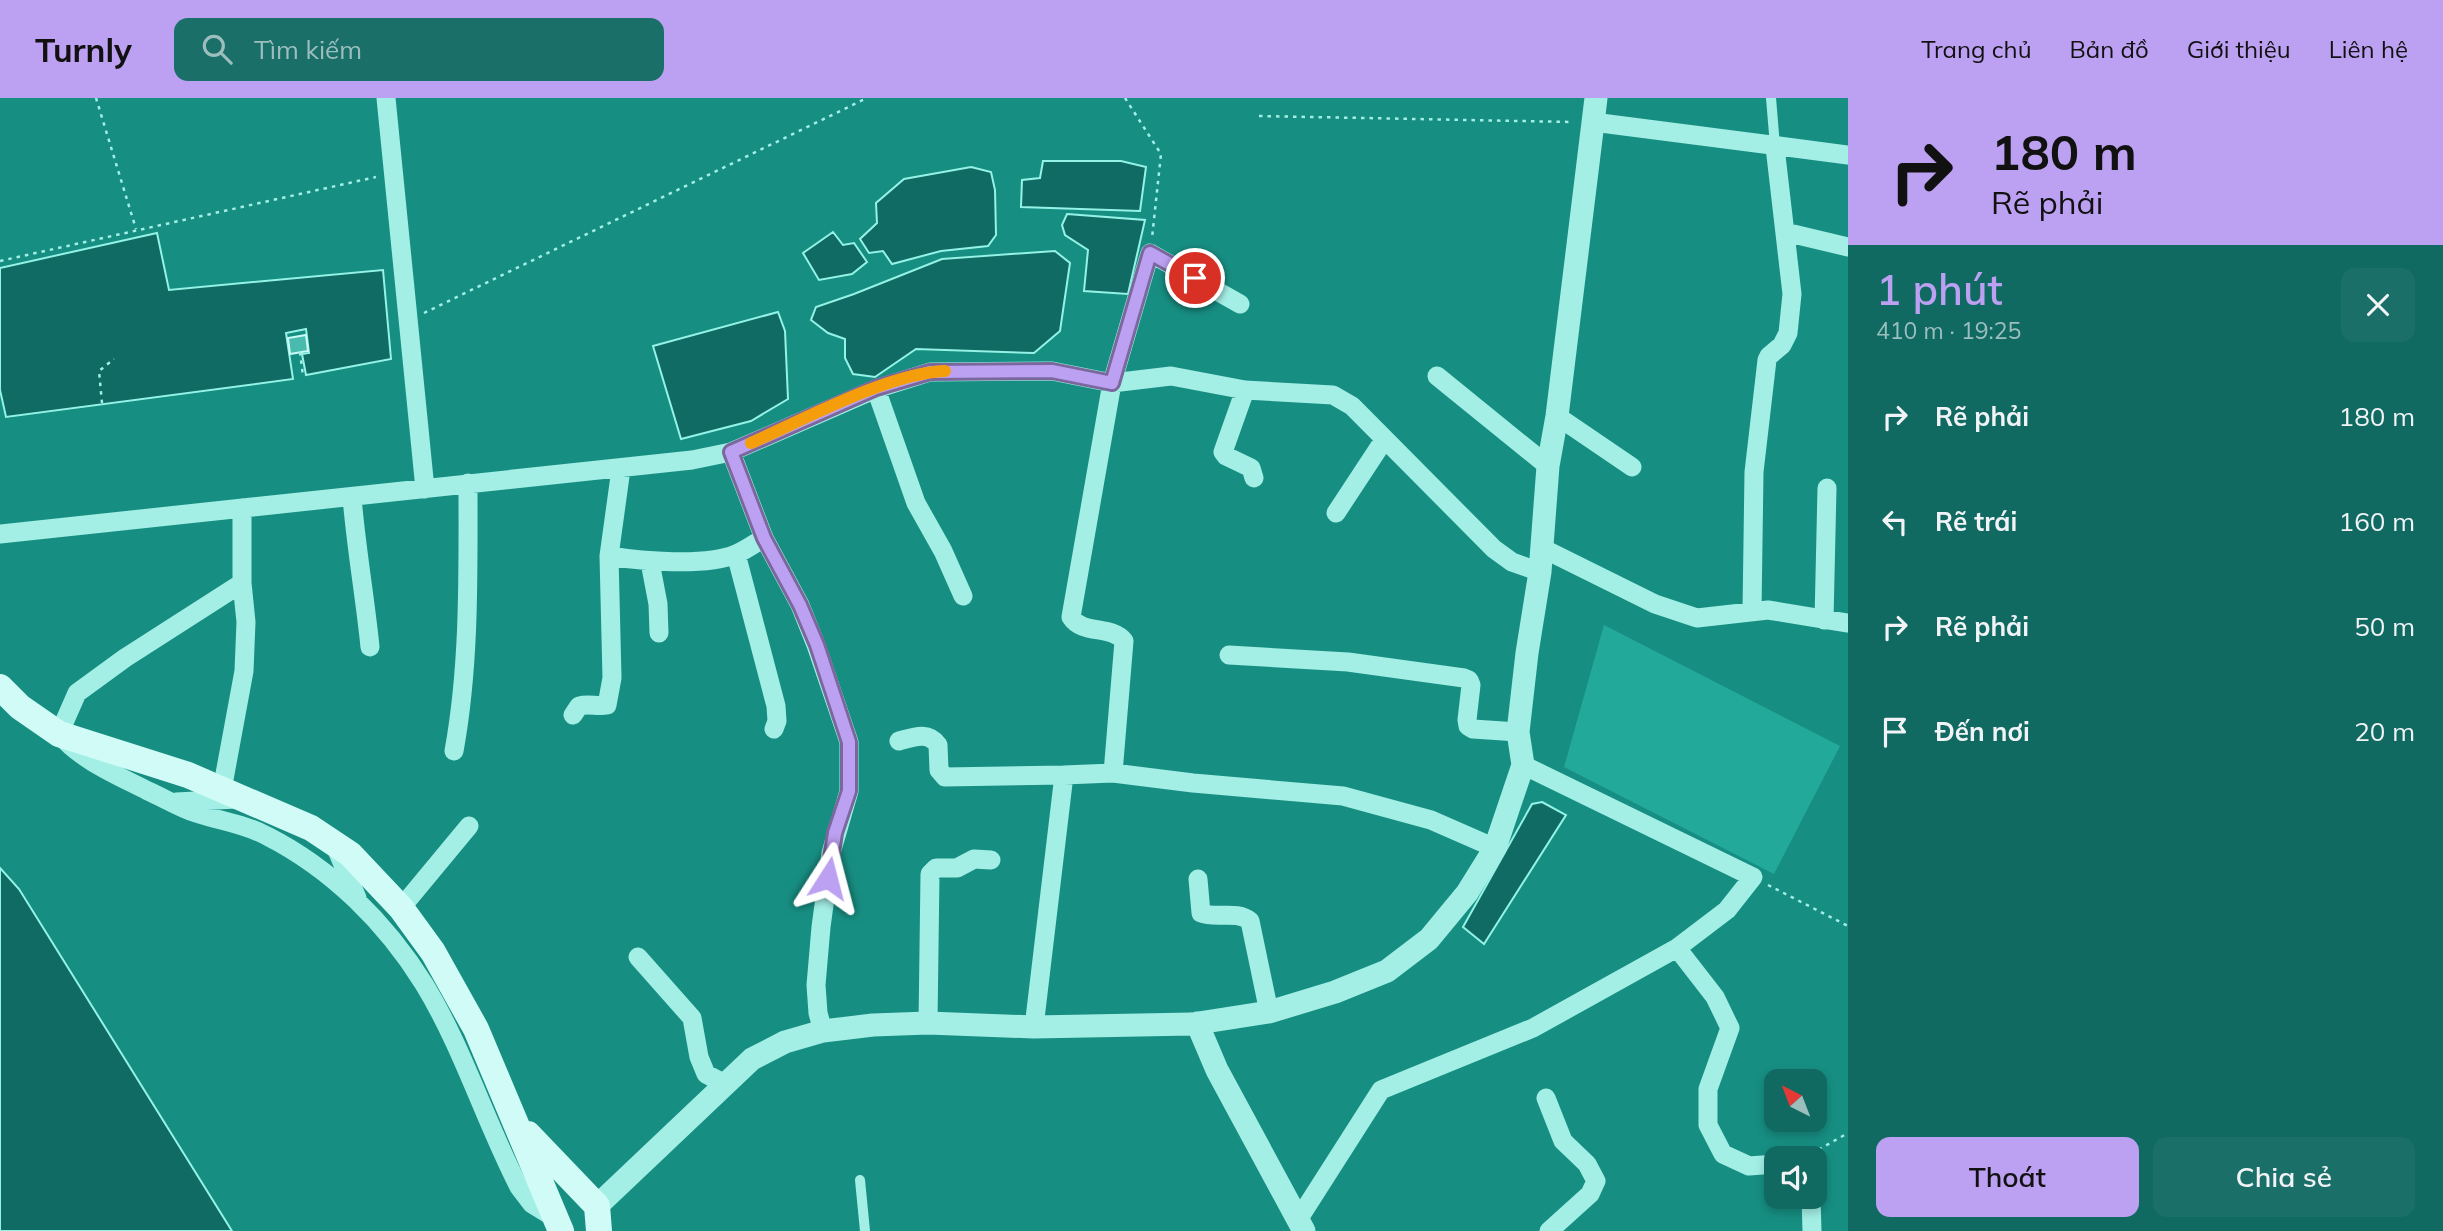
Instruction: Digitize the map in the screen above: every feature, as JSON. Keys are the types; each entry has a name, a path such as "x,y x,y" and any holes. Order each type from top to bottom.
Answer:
{"main road":[{"path":"0,687 20,707 58,734 188,775 311,828 359,863 401,908 433,952 476,1029 559,1225"},
{"path":"517,1122 598,1218"}],"street":[{"path":"386,98 425,489"},
{"path":"612,1231 598,1218 725,1084 752,1059 785,1042 823,1031 873,1025 928,1023 1034,1027 1197,1024 1269,1012 1335,992 1387,971 1429,939 1467,893 1495,848 1523,765 1518,732 1540,572 1548,466 1557,416 1596,98"},
{"path":"1593,122 1848,155"},
{"path":"1752,611 1754,472 1767,360 1782,345 1788,334 1792,294 1774,147"},
{"path":"1785,232 1848,247"},
{"path":"1113,773 1124,641 1119,636 1078,625 1071,617 1112,383 1150,253 1240,304"},
{"path":"0,534 692,460 731,452 876,388 930,372 1052,371 1112,383 1171,376 1245,390 1339,396 1494,549 1512,562 1540,572"},
{"path":"1437,376 1548,466"},
{"path":"876,388 916,503 943,551 963,596"},
{"path":"1245,390 1223,452 1251,468 1254,478"},
{"path":"1557,416 1632,467"},
{"path":"1336,513 1384,440"},
{"path":"731,452 764,538 804,615 849,742 849,791 831,853 821,928 816,985 818,1013 823,1031"},
{"path":"573,715 579,706 607,705 609,700 612,678 609,556 621,469"},
{"path":"454,751 463,687 468,579 468,483"},
{"path":"1824,620 1827,488"},
{"path":"352,497 370,648"},
{"path":"172,802 232,794 246,622 242,583 242,508"},
{"path":"609,556 650,562 720,559 736,554 764,538"},
{"path":"1542,548 1655,604 1697,618 1768,610 1848,623"},
{"path":"736,554 776,706 774,729"},
{"path":"650,562 659,633"},
{"path":"242,583 125,658 77,693 58,734 66,743 101,767 172,802 195,813 246,826 269,837 322,871 359,902 385,930 425,986 519,1187 531,1204 559,1225"},
{"path":"1229,655 1348,662 1464,678 1469,680 1471,685 1468,726 1473,729 1518,732"},
{"path":"899,741 922,736 931,737 938,746 939,770 945,777 1113,773 1343,796 1431,820 1495,848"},
{"path":"1301,1225 1381,1090 1534,1028 1677,948 1727,910 1753,877 1523,765"},
{"path":"1034,1027 1064,775"},
{"path":"401,908 469,826"},
{"path":"334,843 359,902"},
{"path":"928,1023 930,874 936,868 957,868 968,860 991,860"},
{"path":"1198,879 1201,913 1244,916 1250,921 1269,1012"},
{"path":"1677,948 1715,997 1730,1028 1709,1089 1708,1125 1723,1154 1749,1166 1764,1165"},
{"path":"638,957 692,1018 699,1057 706,1074 725,1084"},
{"path":"1197,1024 1217,1070 1301,1225"},
{"path":"1546,1098 1563,1141 1587,1164 1596,1181 1590,1194 1549,1231"},
{"path":"1811,1209 1812,1231"}],"lane":[{"path":"1771,98 1774,147"},
{"path":"860,1180 865,1231"}],"path":[{"path":"96,98 136,230"},
{"path":"408,321 867,98"},
{"path":"1125,98 1161,154 1150,253"},
{"path":"1259,116 1593,122"},
{"path":"0,261 393,173"},
{"path":"300,352 303,376"},
{"path":"103,403 99,371 114,359"},
{"path":"1753,877 1848,926"},
{"path":"1825,1146 1848,1133"}],"green space":[{"path":"1604,625 1840,746 1774,874 1564,767"}],"water":[{"path":"1043,161 1121,161 1146,167 1140,211 1021,207 1022,180 1040,178"},
{"path":"971,167 991,172 995,190 996,235 988,246 941,251 892,264 883,251 869,253 860,239 877,223 876,203 904,179"},
{"path":"1067,214 1145,220 1128,294 1084,291 1088,250 1065,235 1062,225"},
{"path":"833,232 843,245 854,243 867,262 852,274 819,280 803,253"},
{"path":"157,233 169,290 383,270 391,359 306,375 302,354 309,353 306,329 286,333 293,379 6,417 0,390 0,268"},
{"path":"1055,251 1070,263 1060,331 1034,353 916,349 875,377 853,374 845,358 845,339 828,333 811,320 816,307 942,259"},
{"path":"778,312 785,331 788,399 751,421 681,439 653,346"},
{"path":"1542,802 1566,815 1484,944 1463,927 1532,804"},
{"path":"0,868 19,889 232,1231 0,1231"}],"building":[{"path":"306,335 308,351 290,354 288,338"}],"slow traffic":[{"path":"751,443 876,388 930,372 945,371"}],"route":[{"path":"828,878 835,833 849,791 849,742 817,645 800,605 764,538 731,452 876,388 930,372 1052,371 1112,383 1150,253 1195,278"}]}
